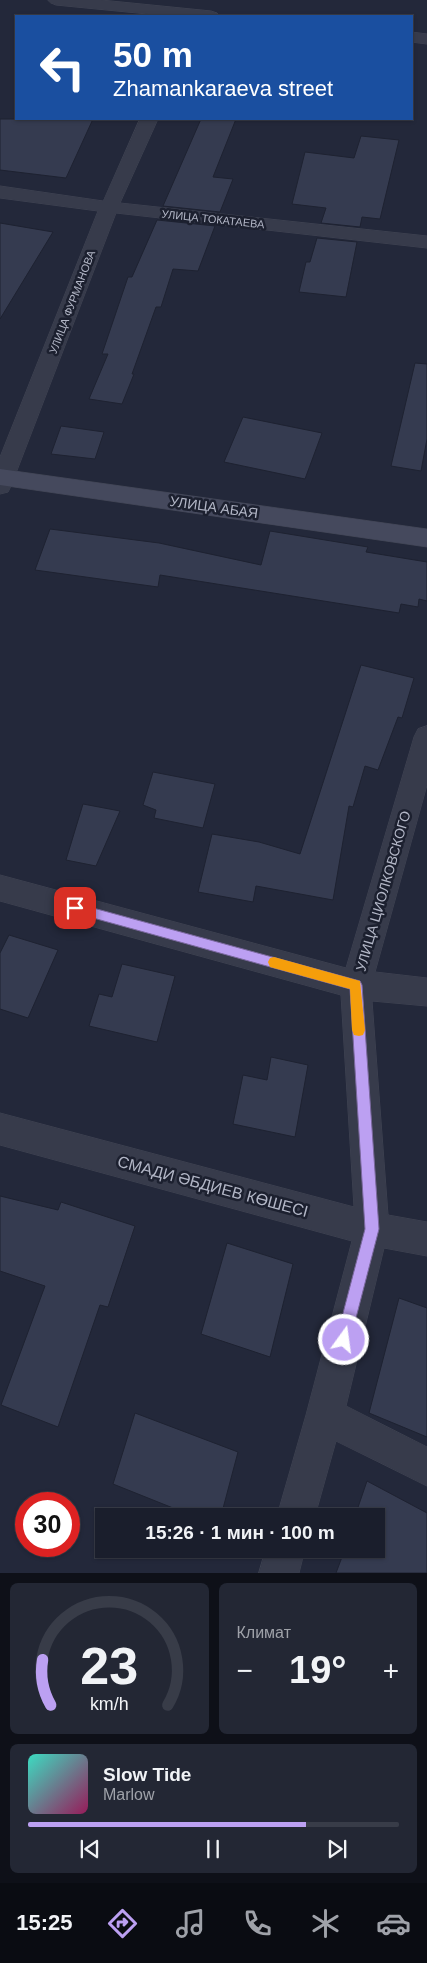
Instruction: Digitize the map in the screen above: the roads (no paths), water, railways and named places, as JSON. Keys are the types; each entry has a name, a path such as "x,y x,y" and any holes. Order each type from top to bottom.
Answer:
{"street":[{"path":"56,0 195,15"},
{"path":"413,37 427,39"},
{"name":"УЛИЦА ФУРМАНОВА","path":"1,480 109,207 148,120"},
{"name":"УЛИЦА ТОКАТАЕВА","path":"0,192 109,207 427,242"},
{"name":"УЛИЦА АБАЯ","path":"1,480 427,538"},
{"name":"УЛИЦА ЦИОЛКОВСКОГО","path":"298,1508 325,1414 372,1229 356,985 427,737"},
{"path":"0,888 356,985 427,992"},
{"name":"СМАДИ ӘБДИЕВ КӨШЕСІ","path":"0,1129 372,1229 427,1239"},
{"path":"325,1414 427,1467"},
{"path":"279,1573 283,1558"}]}
